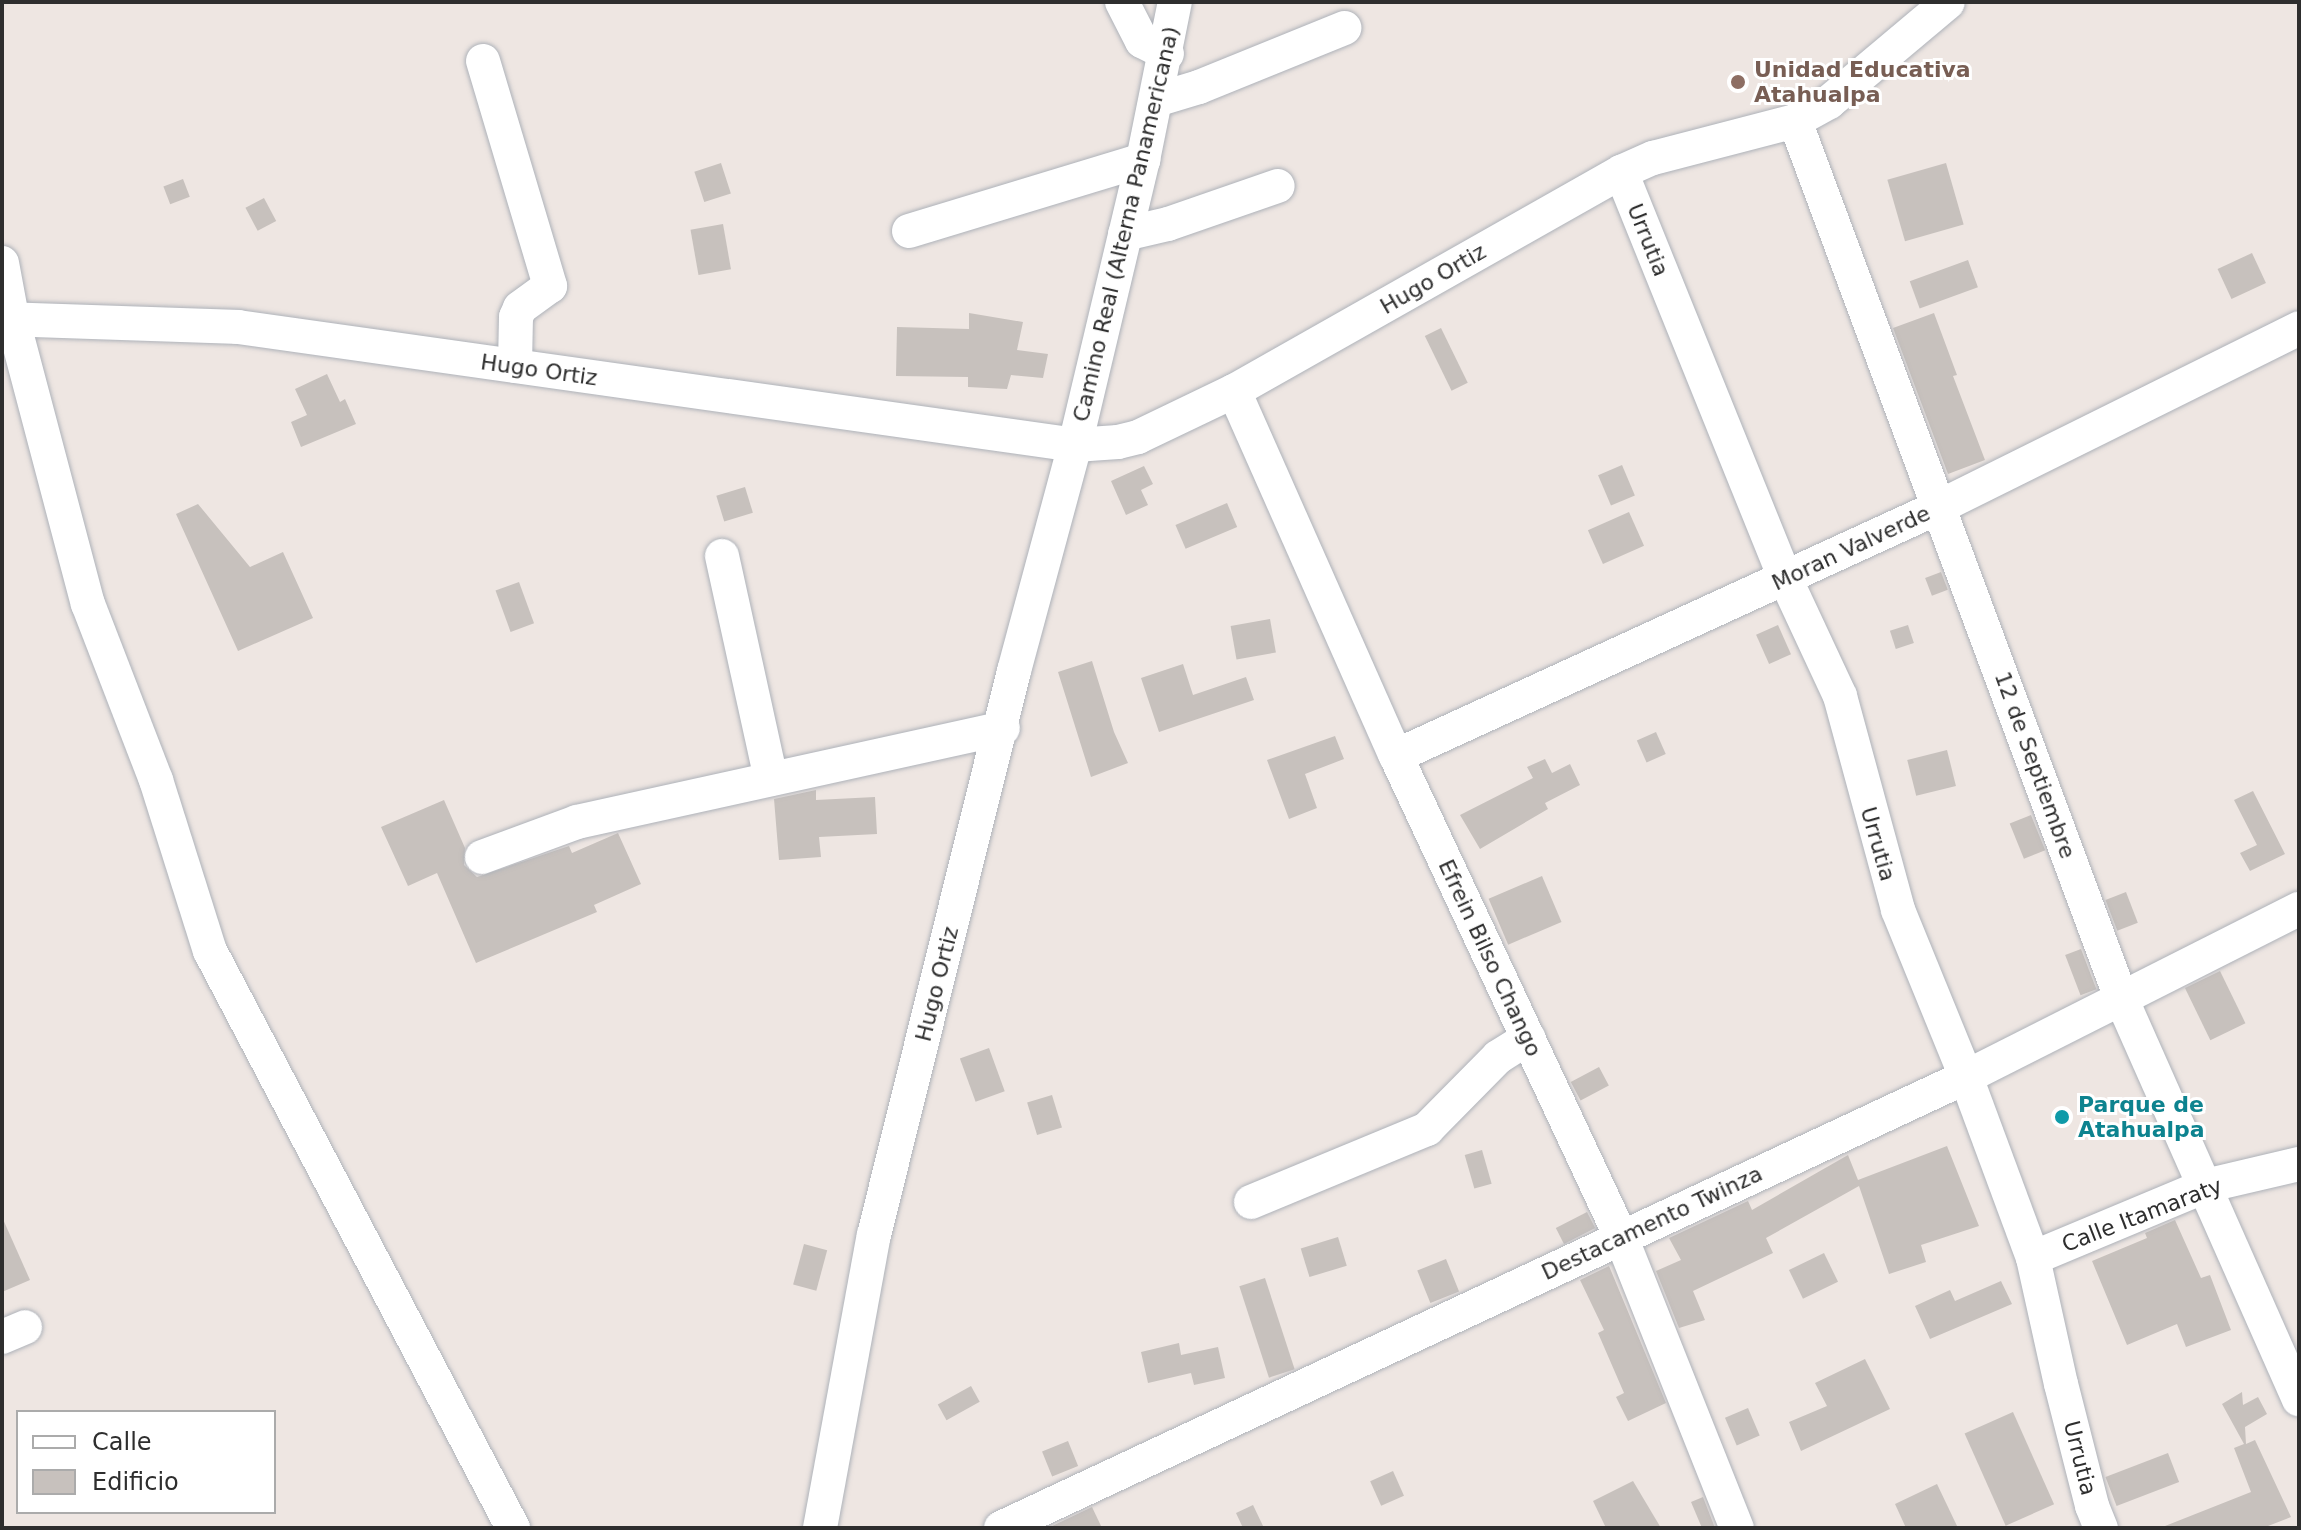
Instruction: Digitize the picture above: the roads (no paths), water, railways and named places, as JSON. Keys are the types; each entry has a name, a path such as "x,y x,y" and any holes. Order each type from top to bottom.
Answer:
{"street":[{"path":"1122,2 1142,41 1167,54"},
{"name":"Camino Real (Alterna Panamericana)","path":"1075,445 1167,54 1175,2"},
{"name":"Hugo Ortiz","path":"7,318 238,327 1075,445 1138,437 1234,391 1621,172 1653,158 1795,121 1829,102 1948,2"},
{"path":"1156,100 1199,87 1344,28"},
{"path":"483,61 550,286 520,308 516,317 515,366"},
{"name":"12 de Septiembre","path":"1795,121 2121,998 2299,1399"},
{"path":"909,231 1143,160"},
{"name":"Urrutia","path":"1621,172 1785,578 1840,696 1898,910 1966,1077 2033,1258 2088,1491 2101,1528"},
{"path":"1125,234 1168,224 1278,186"},
{"path":"2,263 7,318 88,604 156,780 210,951 513,1528"},
{"name":"Moran Valverde","path":"1396,756 1939,507 2299,328"},
{"name":"Efrein Bilso Chango","path":"1234,391 1396,756 1621,1237 1737,1528"},
{"name":"Hugo Ortiz","path":"820,1528 874,1235 1003,728 1014,671 1075,445"},
{"path":"722,556 771,779"},
{"path":"482,857 577,822 1003,728"},
{"name":"Destacamento Twinza","path":"1001,1528 1966,1077 2299,909"},
{"path":"1251,1202 1427,1129 1498,1057 1528,1038"},
{"name":"Calle Itamaraty","path":"2033,1258 2205,1186 2299,1164"}],"place":[{"name":"Unidad Educativa Atahualpa","path":"1738,82"},
{"name":"Parque de Atahualpa","path":"2062,1117"}]}
